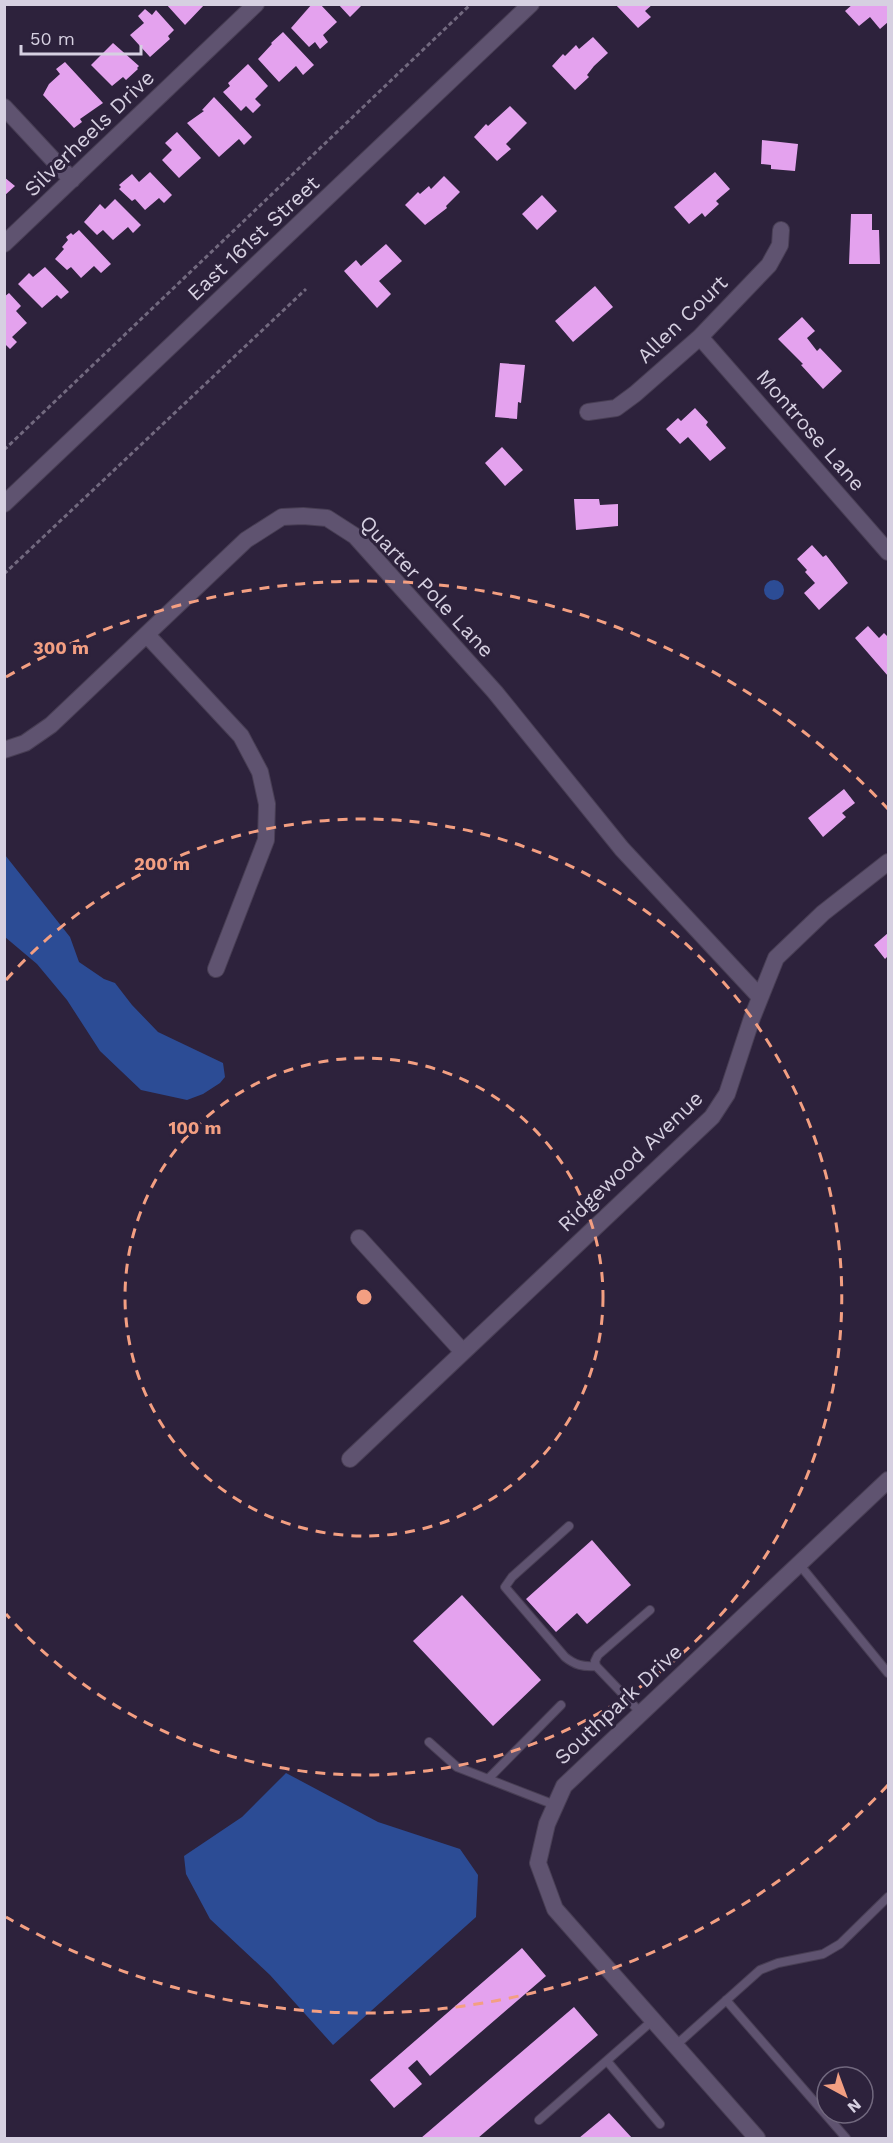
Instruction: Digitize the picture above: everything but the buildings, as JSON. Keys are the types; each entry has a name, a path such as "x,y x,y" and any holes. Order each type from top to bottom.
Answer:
{"street":[{"name":"Silverheels Drive","path":"4,244 256,4"},
{"name":"East 161st Street","path":"4,504 531,4"},
{"path":"4,106 72,180"},
{"name":"Allen Court","path":"588,412 616,408 700,337 769,265 780,245 781,230"},
{"name":"Montrose Lane","path":"700,337 888,552"},
{"name":"Quarter Pole Lane","path":"4,750 25,743 51,725 246,540 282,517 327,518 355,536 495,692 622,849 760,997"},
{"path":"147,635 241,736 260,772 267,804 266,840 216,969"},
{"name":"Ridgewood Avenue","path":"350,1459 712,1118 727,1094 760,997 776,958 824,913 888,862"},
{"path":"359,1238 463,1352"},
{"name":"Southpark Drive","path":"757,2139 555,1909 538,1863 547,1824 564,1786 888,1480"}],"lane":[{"path":"569,1526 512,1577 505,1587 565,1657 583,1667 596,1666"},
{"path":"799,1564 888,1672"},
{"path":"641,1713 596,1666 595,1661 598,1655 650,1610"},
{"path":"488,1779 561,1705"},
{"path":"429,1742 456,1767 555,1805"},
{"path":"675,2046 760,1970 778,1963 823,1954 840,1944 888,1897"},
{"path":"726,2000 846,2139"},
{"path":"539,2120 652,2021"},
{"path":"607,2061 660,2124"}],"path":[{"path":"4,450 471,4"},
{"path":"4,574 306,289"}],"water":[{"path":"774,580 781,583 784,590 781,597 774,600 767,597 764,590 767,583"},
{"path":"5,855 70,937 79,962 104,979 115,983 158,1032 223,1063 225,1077 220,1083 203,1094 187,1100 141,1090 100,1051 67,1000 37,964 5,937"},
{"path":"286,1773 378,1822 460,1849 478,1875 476,1917 333,2045 270,1975 210,1919 186,1874 184,1856 242,1817"}]}
